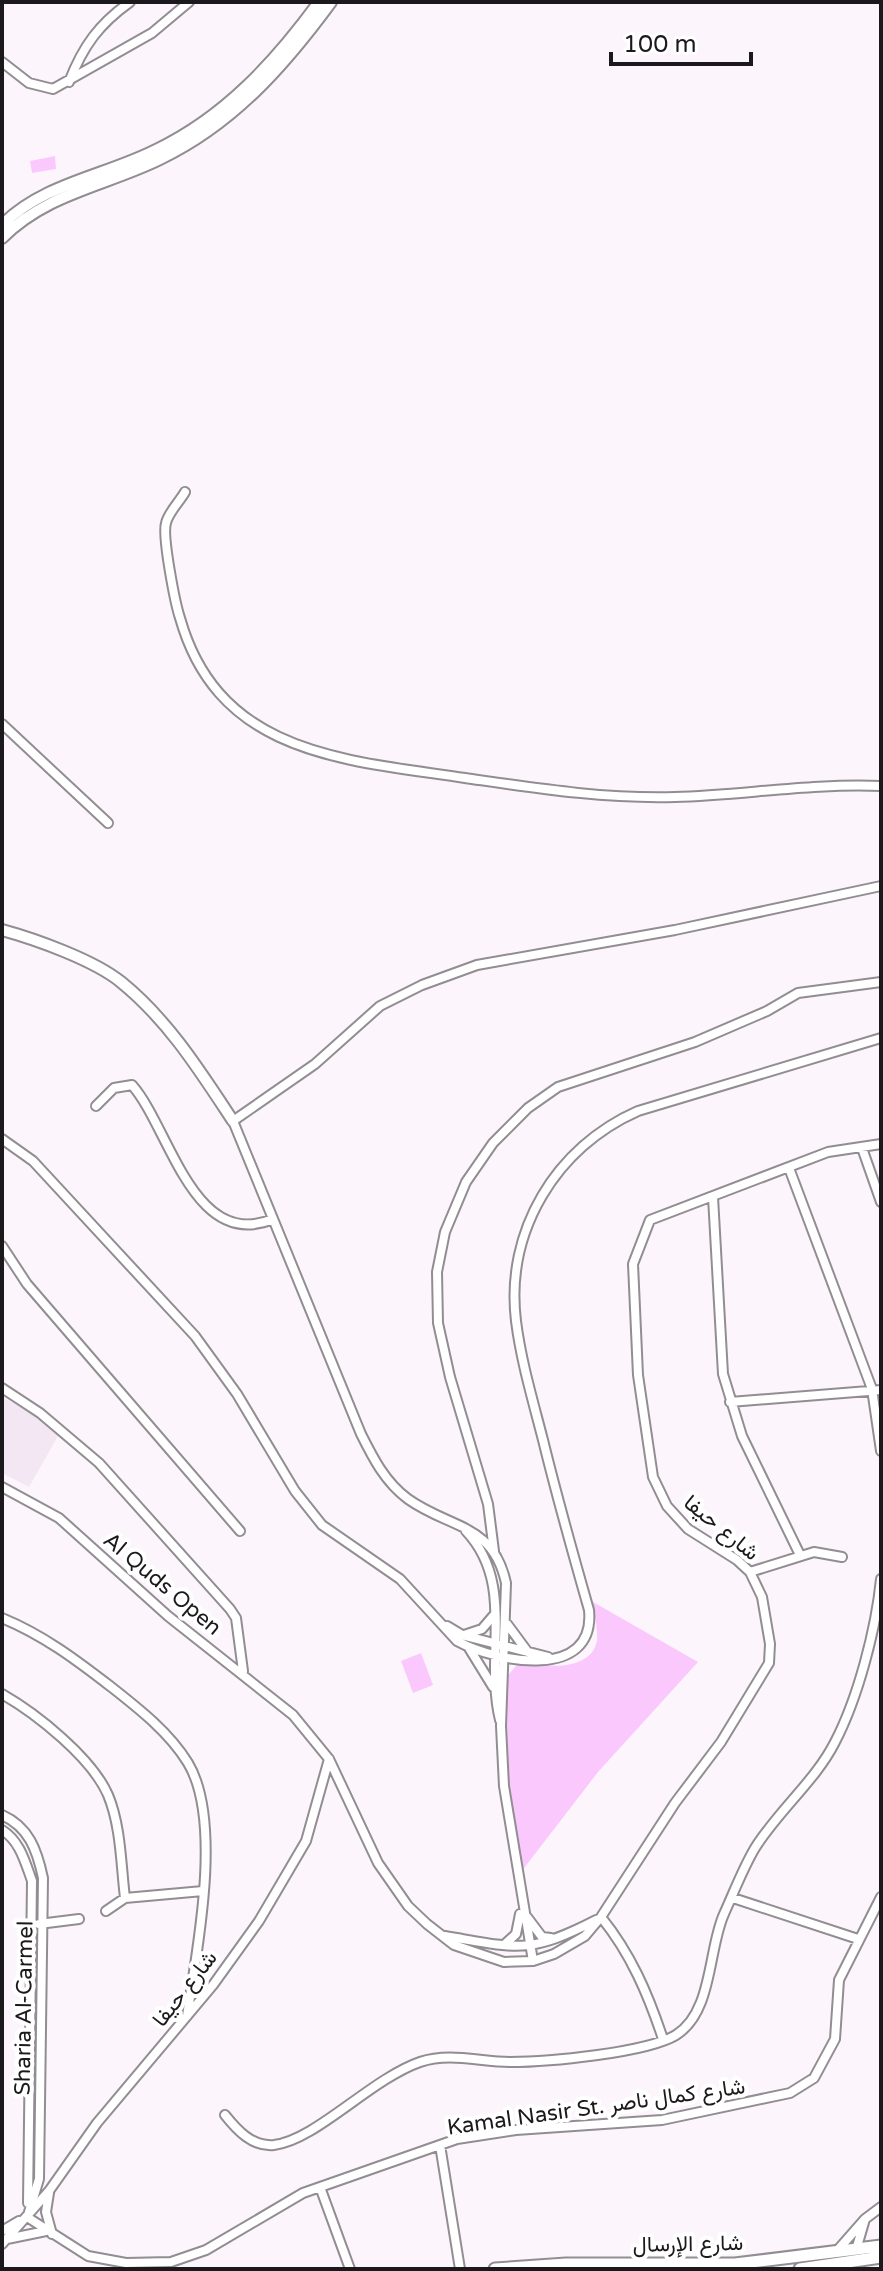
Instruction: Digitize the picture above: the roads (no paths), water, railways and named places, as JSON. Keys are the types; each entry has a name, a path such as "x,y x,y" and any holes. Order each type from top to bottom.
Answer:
{"main road":[{"name":"شارع الإرسال","path":"495,2269 566,2264 735,2264 879,2250"},
{"path":"800,2269 879,2250"}],"street":[{"path":"69,82 87,41 100,25 130,2"},
{"path":"2,62 41,89 69,82 152,33 189,2"},
{"path":"2,225 42,195 130,162 196,127 231,102 264,70 319,2"},
{"path":"2,238 38,208 161,158 237,109 294,51 331,2"},
{"path":"185,492 165,523 175,601 185,637 207,676 233,708 305,750 343,761 544,792 677,797 881,786"},
{"path":"2,724 108,823"},
{"path":"233,1121 315,1064 380,1006 422,985 477,965 675,930 881,886"},
{"path":"2,930 39,941 119,980 179,1040 233,1121 361,1434 380,1469 407,1499 479,1534 494,1552"},
{"path":"495,1692 505,1619 506,1583 494,1552 488,1504 450,1377 438,1323 437,1272 445,1232 466,1182 493,1143 528,1108 558,1087 695,1042 767,1011 798,993 881,982"},
{"path":"2,1139 33,1161 195,1336 237,1394 295,1491 322,1525 400,1579 457,1641 469,1647 553,1658 572,1654 585,1643 590,1627 530,1392 516,1320 522,1235 552,1176 596,1133 638,1111 881,1038"},
{"path":"96,1106 114,1088 132,1085 195,1193 222,1217 238,1226 256,1226 273,1219"},
{"name":"شارع حيفا","path":"293,1715 329,1759 378,1863 408,1906 443,1935 477,1955 504,1962 533,1961 585,1936 601,1917 675,1803 721,1742 769,1663 770,1644 762,1597 750,1572 737,1560 688,1529 667,1506 653,1477 638,1375 633,1264 643,1231 650,1220 828,1152 881,1144"},
{"path":"862,1148 881,1202"},
{"path":"789,1168 876,1390 881,1451"},
{"path":"713,1197 723,1374 742,1436 800,1555"},
{"path":"2,1246 27,1284 240,1531"},
{"path":"2,1388 40,1413 99,1463 230,1609 236,1618 243,1671"},
{"path":"730,1402 876,1390"},
{"name":"Al Quds Open","path":"2,1487 59,1518 168,1616 243,1671 293,1715"},
{"path":"459,1524 486,1557 496,1590 504,1680 501,1726"},
{"path":"750,1572 814,1552 842,1557"},
{"path":"225,2115 242,2136 271,2146 300,2137 374,2085 423,2061 449,2057 510,2062 599,2056 676,2035 691,2021 702,1998 723,1916 755,1849 835,1743 872,1639 881,1579"},
{"path":"462,1635 482,1629 496,1611"},
{"path":"434,1615 462,1635 500,1650"},
{"path":"2,1618 76,1657 168,1737 188,1763 196,1782 203,1821 203,1891 202,1928 187,2016"},
{"path":"505,1619 527,1655"},
{"path":"469,1647 483,1665 495,1692 501,1726 508,1822 533,1961"},
{"path":"504,1680 508,1669 527,1655"},
{"path":"2,1694 46,1726 101,1781 116,1824 125,1898"},
{"name":"شارع حيفا","path":"27,2217 97,2123 187,2016 259,1921 306,1841 329,1759"},
{"name":"Sharia Al-Carmel","path":"2,1815 16,1822 36,1849 43,1878 39,2179 27,2217"},
{"path":"2,1830 11,1835 24,1857 32,1881 27,2217 3,2238"},
{"path":"106,1911 125,1898 203,1891"},
{"name":"Kamal Nasir St. شارع كمال ناصر","path":"27,2217 88,2256 126,2263 171,2262 206,2250 303,2193 440,2145 516,2130 662,2120 790,2093 814,2078 835,2039 839,1980 881,1897"},
{"path":"733,1898 858,1939"},
{"path":"522,1901 529,1921 542,1937 561,1938"},
{"path":"499,1947 509,1943 516,1934 522,1901"},
{"path":"601,1917 622,1943 663,2039"},
{"name":"شارع حيفا","path":"443,1935 499,1947 530,1945 561,1938 601,1917"},
{"path":"31,1927 79,1919"},
{"path":"440,2145 460,2269"},
{"path":"39,2179 47,2185 56,2181"},
{"path":"320,2187 350,2269"},
{"path":"3,2238 49,2233 46,2212 49,2191"},
{"path":"836,2252 880,2206"},
{"path":"856,2250 865,2219"},
{"path":"865,2219 865,2238 879,2250"}]}
